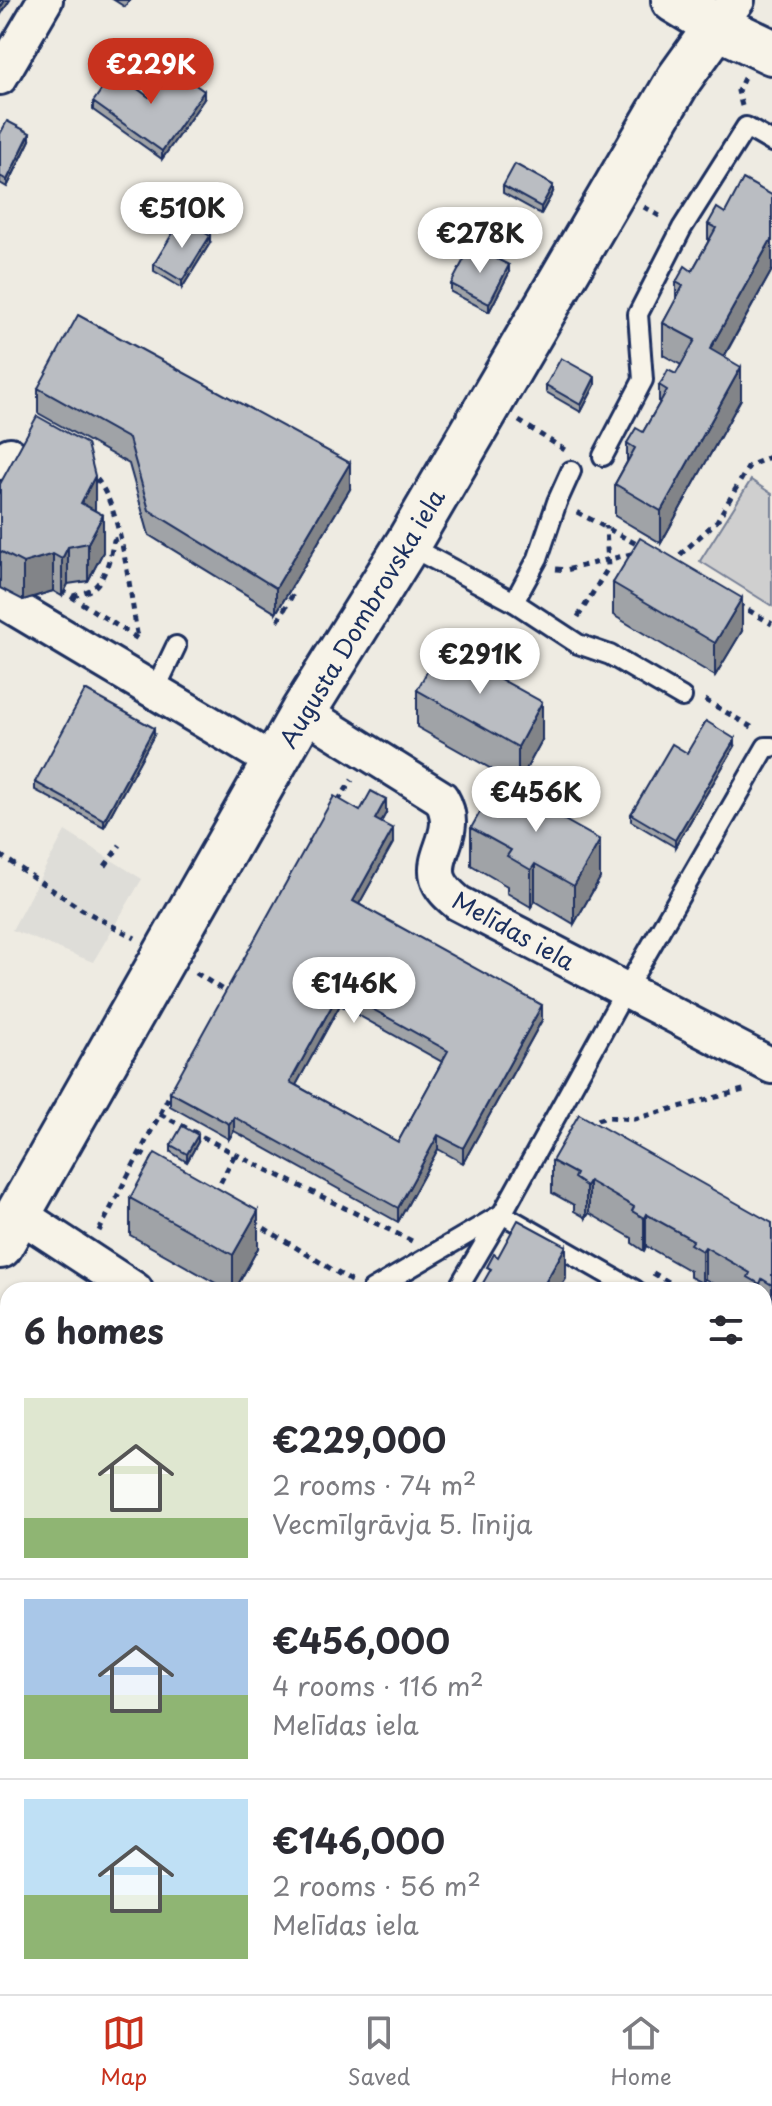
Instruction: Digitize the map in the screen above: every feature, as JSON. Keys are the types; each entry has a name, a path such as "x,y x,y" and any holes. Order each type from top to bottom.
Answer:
{"main road":[{"path":"674,0 727,13 761,59"},
{"name":"Augusta Dombrovska iela","path":"9,1230 303,712 407,545 679,79 727,13"}],"street":[{"path":"0,77 45,0"},
{"path":"0,599 274,762"},
{"name":"Melīdas iela","path":"303,712 441,798 450,820 437,877 445,891 458,903 765,1062"},
{"path":"9,1230 86,1257 123,1282"}],"lane":[{"path":"603,456 643,380 638,314 682,228 746,127 772,142"},
{"path":"514,602 534,566 571,471"},
{"path":"407,545 514,602 578,644 610,655 692,697"},
{"path":"155,690 176,646"},
{"path":"462,1282 766,747 772,747"},
{"path":"375,1282 437,1254 502,1214"},
{"path":"502,1214 621,1282"}],"path":[{"path":"746,127 738,91 761,59"},
{"path":"670,564 717,521 749,466 772,456"},
{"path":"57,587 138,639 120,538 104,486 82,470"},
{"path":"534,566 566,570 646,550 557,502"},
{"path":"574,624 608,568 606,526"},
{"path":"72,596 97,584 106,568 114,540 120,538"},
{"path":"658,557 683,571"},
{"path":"278,621 294,592"},
{"path":"734,601 772,624"},
{"path":"429,650 443,658"},
{"path":"692,697 758,730"},
{"path":"328,807 341,799 353,779"},
{"path":"105,866 120,845"},
{"path":"0,855 49,886"},
{"path":"219,1005 233,979"},
{"path":"212,984 226,992"},
{"path":"577,1125 608,1117 634,1119 765,1062"},
{"path":"86,1257 178,1079"},
{"path":"160,1114 437,1254"},
{"path":"140,1153 164,1167"},
{"path":"213,1197 235,1154"},
{"path":"252,1221 356,1282"},
{"path":"644,1267 669,1282"}],"shaded area":[{"path":"751,480 772,494 772,606 700,561"},
{"path":"65,831 142,879 93,962 12,930"}],"building":[{"path":"170,67 204,91 162,151 93,102 114,72 149,97"},
{"path":"7,121 30,133 7,180 0,176 0,134"},
{"path":"515,164 553,185 541,207 503,186"},
{"path":"743,179 772,195 772,238 710,349 741,367 661,511 615,484 635,448 627,443 636,428 643,432 667,390 659,385 668,370 676,374 695,340 663,323 683,286 676,282 685,266 692,271 716,228 708,224 717,208 725,213"},
{"path":"182,218 210,236 182,281 154,264"},
{"path":"471,246 509,265 489,304 451,284"},
{"path":"78,315 350,463 276,588 149,510 129,439 38,388"},
{"path":"561,358 595,377 581,405 546,385"},
{"path":"37,416 87,444 95,476 81,503 103,515 88,543 68,547 62,559 53,554 23,563 0,551 0,484"},
{"path":"640,538 742,598 715,643 613,583"},
{"path":"441,646 542,702 518,747 417,690"},
{"path":"85,690 154,728 104,820 35,782"},
{"path":"706,721 735,739 675,840 631,814 672,744 687,753"},
{"path":"497,782 548,811 557,798 562,801 558,809 565,812 561,818 600,840 574,886 535,864 531,870 507,856 511,850 471,828"},
{"path":"371,791 386,799 375,819 393,829 353,901 542,1005 463,1148 438,1135 398,1208 234,1117 229,1124 170,1092 334,796 360,811","holes":["340,991 448,1051 398,1142 290,1082"]},
{"path":"579,1114 772,1223 772,1282 762,1279 757,1282 748,1277 750,1273 705,1247 702,1251 690,1244 693,1240 646,1214 644,1218 632,1211 634,1207 589,1181 586,1186 574,1178 576,1174 552,1161"},
{"path":"182,1126 198,1135 187,1154 171,1145"},
{"path":"155,1153 258,1211 233,1255 130,1198"},
{"path":"518,1220 566,1246 546,1282 484,1282 491,1269 487,1267 494,1254 498,1257"}]}
